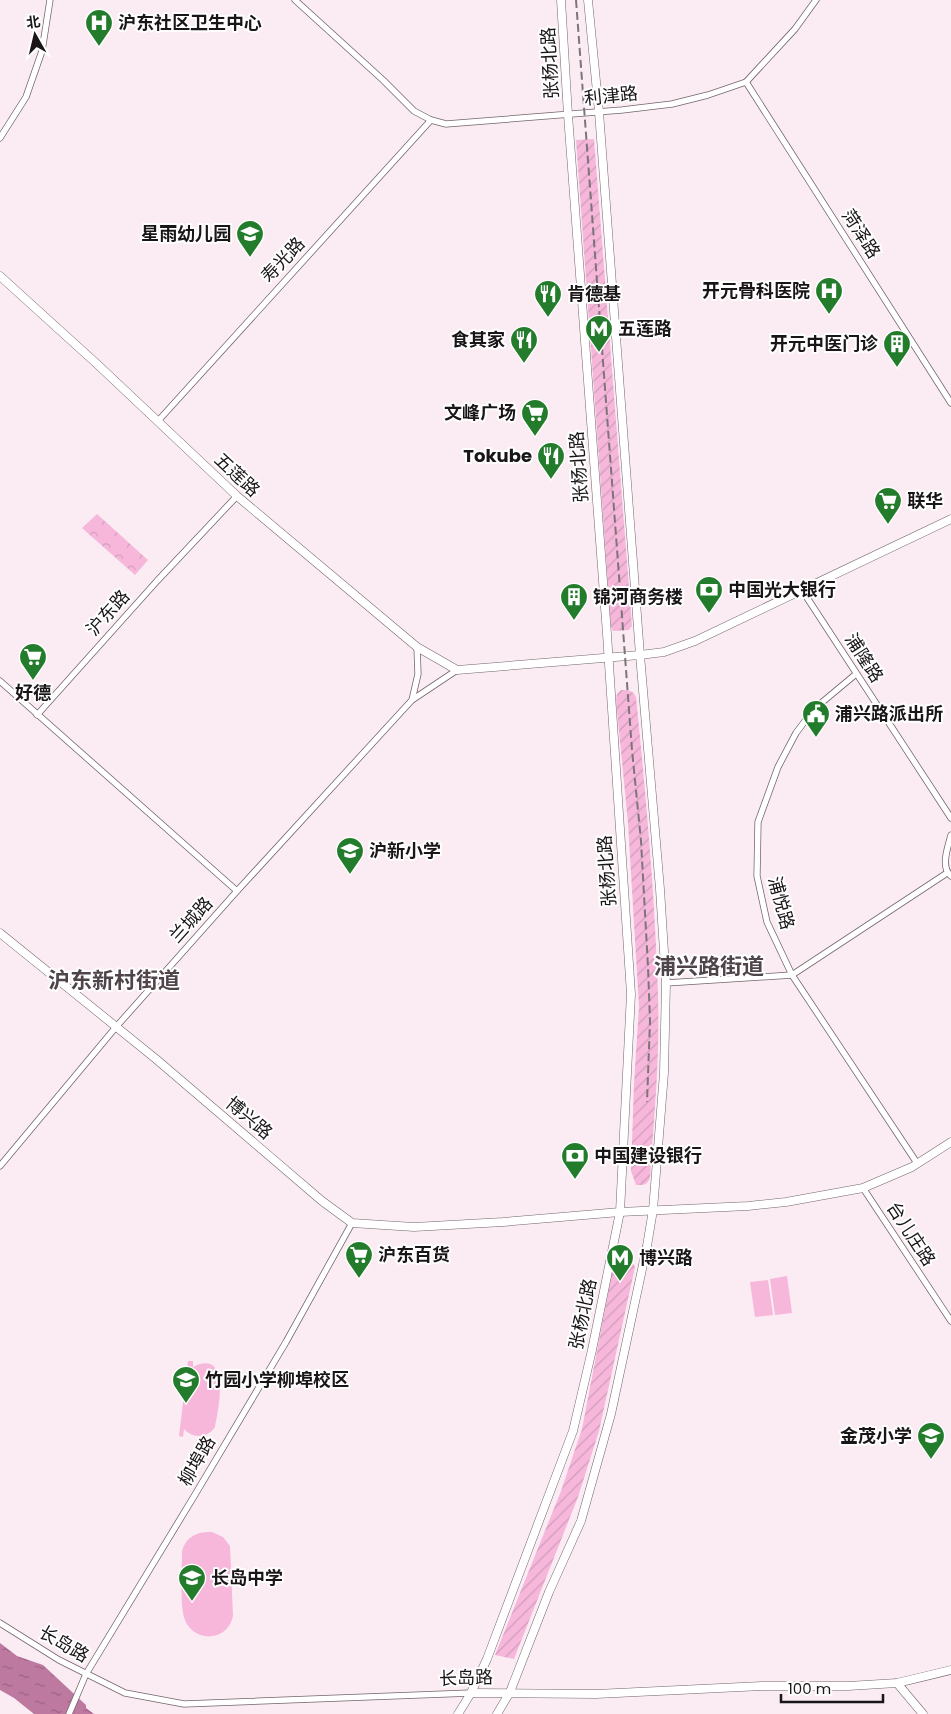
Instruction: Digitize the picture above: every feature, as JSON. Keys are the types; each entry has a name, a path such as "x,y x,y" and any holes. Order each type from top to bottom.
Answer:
{"main road":[{"name":"张杨北路","path":"458,1714 487,1660 572,1431 592,1350 620,1212 631,994 609,658 561,0"},
{"path":"497,1714 510,1692 549,1592 581,1521 610,1414 633,1317 653,1210 664,1073 666,983 660,889 640,655 599,112 588,0"},
{"name":"五莲路","path":"0,276 237,496 417,647 457,670"},
{"path":"457,670 664,652 695,641 951,519"},
{"name":"博兴路","path":"0,933 156,1059 322,1200 352,1223"},
{"path":"352,1223 414,1227 786,1202 863,1188 917,1163 951,1142"},
{"name":"长岛路","path":"470,1693 596,1694 762,1686 848,1686 897,1683 951,1670"},
{"path":"897,1683 923,1714"}],"street":[{"path":"0,138 26,97 42,51 50,0"},
{"name":"利津路","path":"295,0 383,80 414,111 431,120 446,124 568,115 672,104 708,95 746,82 795,29 816,0"},
{"name":"菏泽路","path":"746,82 951,402"},
{"name":"寿光路","path":"158,421 431,120"},
{"name":"沪东路","path":"37,715 237,496"},
{"name":"浦隆路","path":"802,590 951,818"},
{"name":"兰城路","path":"412,700 418,674 417,647"},
{"name":"兰城路","path":"0,1166 116,1027 237,891 412,700 457,670"},
{"name":"浦悦路","path":"856,674 814,708 796,733 778,767 758,822 757,876 766,922 792,975 917,1163"},
{"path":"0,681 237,891"},
{"path":"666,983 792,975 949,874 945,862 951,835"},
{"name":"台儿庄路","path":"863,1188 951,1321"},
{"name":"柳埠路","path":"69,1714 86,1674 193,1498 352,1223"},
{"name":"长岛路","path":"0,1622 59,1660 125,1693 184,1704 470,1693"}],"green space":[{"path":"594,139 632,626 629,630 613,631 611,627 576,140"},
{"path":"97,514 148,560 135,575 82,528"},
{"path":"621,690 630,691 636,697 655,921 658,1019 655,1110 650,1178 643,1185 636,1185 631,1171 639,1007 628,823 616,700 617,694"},
{"path":"625,1257 632,1261 635,1267 599,1431 578,1497 514,1659 495,1655 561,1491 582,1429 613,1268 618,1260"},
{"path":"787,1276 792,1313 775,1315 770,1279"},
{"path":"768,1280 773,1315 755,1317 750,1282"},
{"path":"188,1361 193,1361 193,1367 205,1363 213,1366 218,1373 220,1395 215,1427 212,1431 196,1436 184,1429 183,1437 179,1436"},
{"path":"202,1532 212,1532 223,1537 230,1546 233,1616 223,1632 217,1635 206,1636 192,1630 184,1617 182,1551 186,1542 193,1535"}],"water":[{"path":"0,1643 17,1656 43,1665 94,1714 34,1714 14,1698 0,1690"}],"railway":[{"path":"576,0 632,750 641,841 650,1021 647,1102"}],"place":[{"name":"沪东社区卫生中心","path":"99,47"},
{"name":"星雨幼儿园","path":"250,258"},
{"name":"开元骨科医院","path":"829,315"},
{"name":"肯德基","path":"548,318"},
{"name":"五莲路","path":"599,353"},
{"name":"食其家","path":"524,364"},
{"name":"开元中医门诊","path":"897,368"},
{"name":"文峰广场","path":"535,437"},
{"name":"Tokube","path":"551,480"},
{"name":"联华","path":"888,525"},
{"name":"中国光大银行","path":"709,614"},
{"name":"锦河商务楼","path":"574,621"},
{"name":"好德","path":"33,681"},
{"name":"浦兴路派出所","path":"816,738"},
{"name":"沪新小学","path":"350,875"},
{"name":"中国建设银行","path":"575,1180"},
{"name":"沪东百货","path":"359,1279"},
{"name":"博兴路","path":"620,1282"},
{"name":"竹园小学柳埠校区","path":"186,1404"},
{"name":"金茂小学","path":"931,1460"},
{"name":"长岛中学","path":"192,1602"}],"district":[{"name":"浦兴路街道","path":"709,966"},
{"name":"沪东新村街道","path":"114,980"}]}
